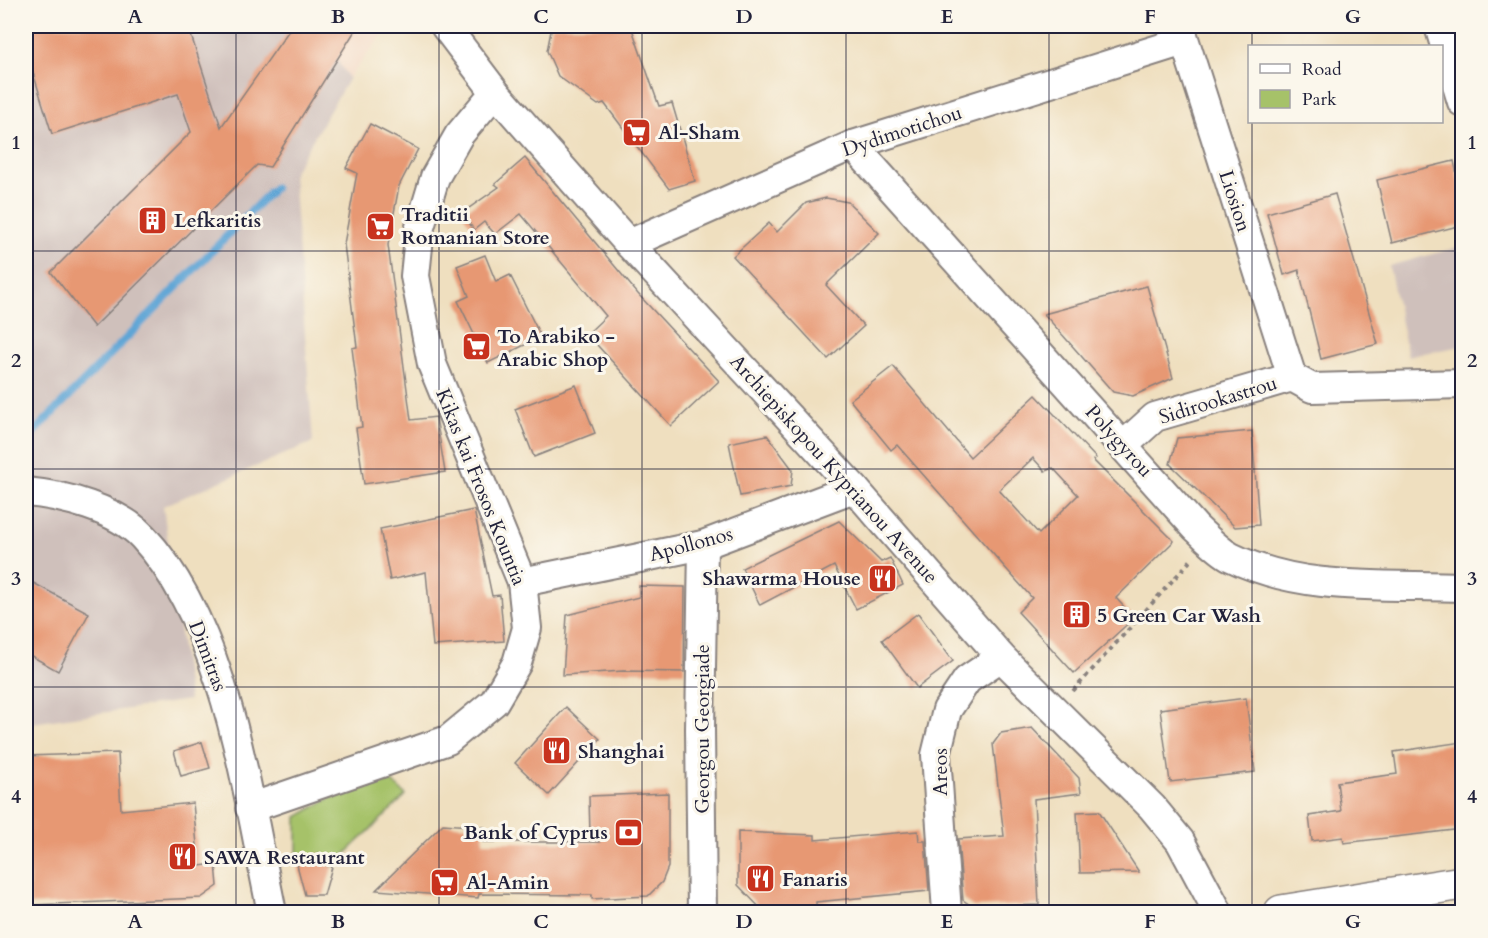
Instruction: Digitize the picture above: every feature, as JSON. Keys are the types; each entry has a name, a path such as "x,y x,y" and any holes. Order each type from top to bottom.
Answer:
{"main road":[{"path":"1281,912 1462,883"}],"street":[{"name":"Archiepiskopou Kyprianou Avenue","path":"444,26 495,93 629,244 854,488 1000,657 1152,807 1180,841 1218,912"},
{"path":"1440,26 1462,102"},
{"name":"Dydimotichou","path":"629,244 853,145 1182,33"},
{"name":"Liosion","path":"1182,33 1292,377"},
{"name":"Kikas kai Frosos Kountia","path":"250,808 448,740 494,702 517,663 527,628 522,582 432,364 415,276 420,227 435,177 459,135 495,93"},
{"name":"Polygyrou","path":"853,145 1196,528 1229,556 1265,571 1323,582 1462,587"},
{"name":"Sidirookastrou","path":"1124,446 1155,417 1292,377 1312,388 1462,384"},
{"name":"Apollonos","path":"522,582 703,545 854,488"},
{"name":"Dimitras","path":"26,492 54,494 102,510 141,535 170,572 200,628 225,701 272,912"},
{"name":"Georgou Georgiade","path":"702,912 700,729 703,545"},
{"name":"Areos","path":"947,912 936,755 947,710 967,680 1000,657"}],"path":[{"path":"1055,711 1209,540"}],"shaded area":[{"path":"26,26 314,26 349,78 293,173 313,442 163,506 189,700 26,724"},
{"path":"314,26 389,26 349,78"},
{"path":"1462,246 1462,346 1408,356 1389,266"}],"green space":[{"path":"391,781 406,795 332,867 319,854 297,865 297,817 330,798"}],"building":[{"name":"Lefkaritis","path":"26,26 188,26 221,127 292,26 358,26 270,167 257,165 94,327 51,272 191,132 178,94 52,134 26,50"},
{"path":"552,26 631,26 659,106 672,103 695,181 669,189 604,103 598,105 558,76 547,51"},
{"path":"370,124 418,149 399,186 388,245 411,420 436,417 445,472 364,484 356,428 362,427 352,348 357,347 344,244 357,173 346,168"},
{"path":"525,158 638,294 719,381 671,426 587,334 606,316 521,214 495,234 484,222 474,230 462,213 499,187 495,184"},
{"path":"1454,161 1462,197 1462,225 1392,243 1377,180"},
{"path":"1335,194 1378,344 1321,359 1299,270 1284,275 1267,213"},
{"path":"826,198 848,202 879,233 826,285 864,326 828,359 733,256 769,223 777,232 806,203"},
{"path":"485,255 496,282 510,275 541,337 488,363 458,301 469,296 457,266"},
{"path":"1147,286 1173,378 1133,396 1113,392 1044,314"},
{"path":"893,366 970,457 1036,395 1096,458 1093,460 1174,541 1116,598 1134,618 1074,673 1018,612 1032,598 897,445 891,450 850,400","holes":["1033,458 1045,471 1053,468 1078,495 1039,534 999,490"]},
{"path":"576,385 595,433 534,457 515,409"},
{"path":"1252,431 1259,525 1235,527 1170,464 1177,438"},
{"path":"767,435 793,470 791,486 740,496 729,443"},
{"path":"474,510 492,596 500,595 504,641 433,646 426,572 390,580 380,529"},
{"path":"839,521 881,562 890,558 903,585 856,609 834,566 760,605 742,568"},
{"path":"26,579 89,613 58,671 26,653"},
{"path":"639,586 685,587 684,672 623,671 563,675 567,615 639,597"},
{"path":"918,613 953,661 917,688 882,640"},
{"path":"1246,698 1255,772 1170,782 1160,709"},
{"name":"Shanghai","path":"566,707 600,739 549,795 515,763"},
{"path":"1032,728 1079,778 1081,793 1034,799 1039,905 973,907 963,900 958,839 1004,836 993,744 1001,733"},
{"path":"202,742 210,768 181,776 174,751"},
{"path":"1462,742 1462,829 1344,843 1343,837 1312,841 1309,816 1341,811 1337,782 1397,774 1394,752"},
{"path":"118,753 121,810 193,803 199,866 216,864 218,886 201,898 30,905 26,756"},
{"path":"668,793 668,867 662,882 648,896 592,899 592,895 479,894 478,898 376,890 443,824 484,827 483,842 599,842 590,834 589,796"},
{"path":"1099,811 1139,872 1080,873 1077,812"},
{"path":"918,831 919,841 925,841 929,891 816,902 816,907 764,912 738,885 738,832 815,835 815,840"},
{"path":"319,853 332,867 324,895 305,895 297,865"}],"waterway":[{"path":"26,440 274,188"}],"place":[{"name":"Al-Sham","path":"637,132"},
{"name":"Lefkaritis","path":"153,220"},
{"name":"Traditii Romanian Store","path":"380,226"},
{"name":"To Arabiko - Arabic Shop","path":"476,347"},
{"name":"Shawarma House","path":"882,578"},
{"name":"5 Green Car Wash","path":"1076,615"},
{"name":"Shanghai","path":"557,751"},
{"name":"Bank of Cyprus","path":"629,832"},
{"name":"SAWA Restaurant","path":"183,857"},
{"name":"Fanaris","path":"761,879"},
{"name":"Al-Amin","path":"445,882"}]}
